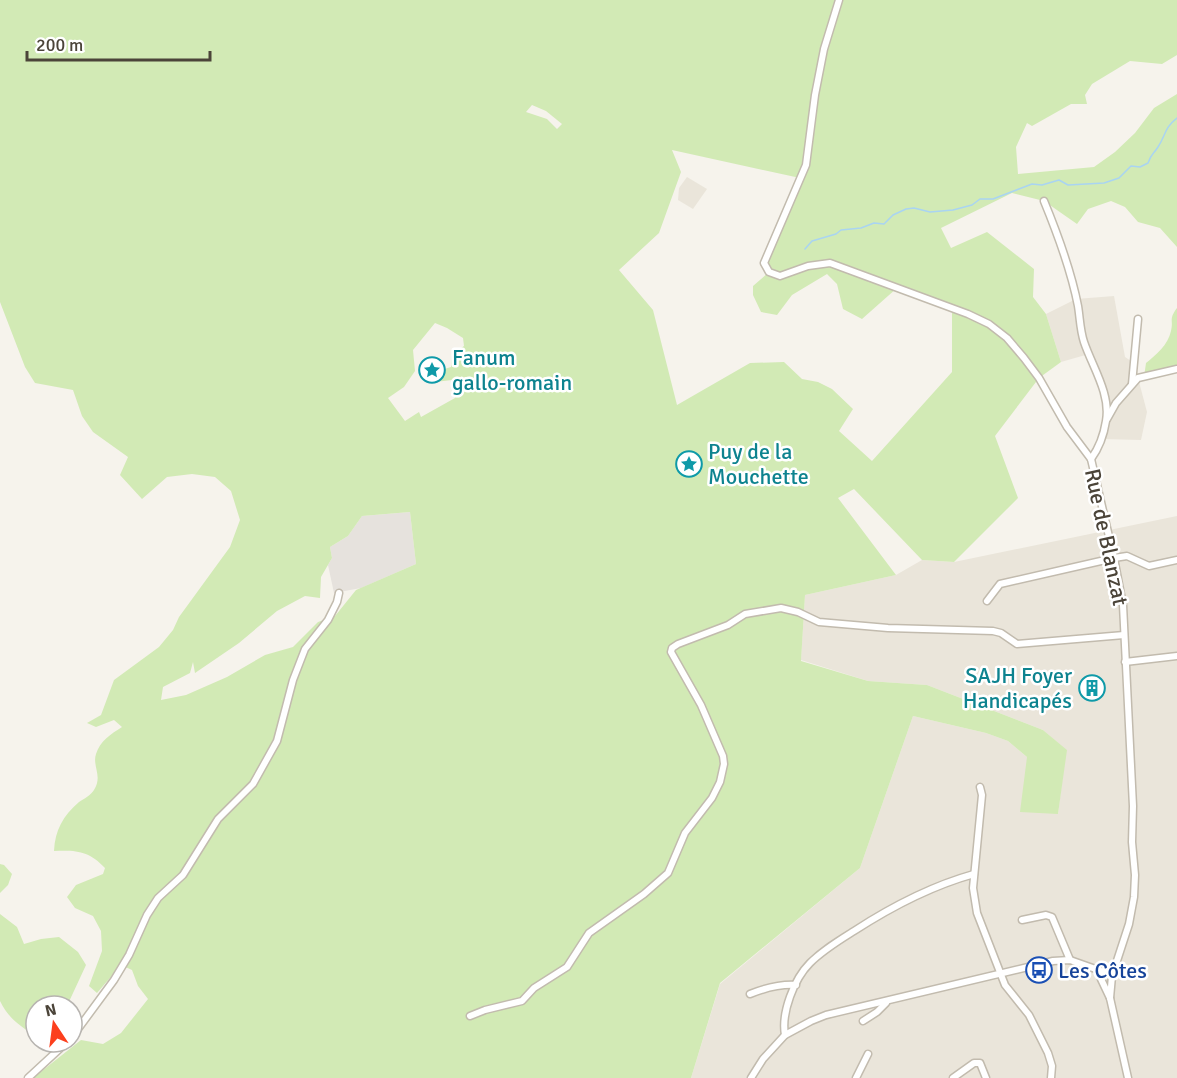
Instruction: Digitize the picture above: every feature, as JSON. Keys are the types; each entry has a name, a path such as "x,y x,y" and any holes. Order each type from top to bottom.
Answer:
{"street":[{"name":"Rue de Blanzat","path":"839,0 824,49 815,95 806,165 764,263 769,272 780,276 808,266 830,263 968,314 989,324 1007,338 1024,358 1039,378 1067,427 1091,459 1123,604 1133,806 1134,897 1130,924 1117,960 1108,975 1110,998 1128,1078"},
{"path":"1044,201 1061,242 1078,306 1084,341 1101,387 1107,420"},
{"path":"1132,386 1138,319"},
{"path":"1091,459 1099,448 1107,420 1116,404 1138,378 1177,369"},
{"path":"987,601 1000,584 1114,558 1127,556 1149,566 1177,560"},
{"path":"84,1020 120,971 147,915 158,898 183,874 218,819 253,784 277,741 293,680 305,649 328,620 339,593"},
{"path":"470,1016 522,1001 534,988 567,967 589,933 644,894 668,873 685,833 712,798 722,775 723,756 701,705 671,652 672,648 678,644 728,625 745,614 781,608 798,612 819,622 888,628 993,631 1001,633 1017,644 1124,635"},
{"path":"1125,662 1177,656"},
{"path":"980,787 982,795 973,888 977,913 1005,985 1033,1021 1048,1053 1052,1066 1050,1078"},
{"path":"785,1035 784,1026 796,985 808,965 828,947 898,904 974,874"},
{"path":"1022,920 1046,915 1052,917 1070,960"},
{"path":"752,1078 763,1059 785,1035 826,1015 1053,962 1070,960 1108,975"},
{"name":"Rue de Blanzat","path":"1090,968 1102,981 1110,998"},
{"path":"1102,981 1101,975 1108,975"},
{"path":"750,994 785,984 796,985"},
{"path":"863,1021 877,1012 886,1002"},
{"path":"28,1078 54,1054"},
{"path":"856,1078 868,1054"},
{"path":"953,1078 974,1063 980,1063 986,1078"}],"shaded area":[{"path":"687,177 707,189 693,209 678,200 679,188"},
{"path":"1114,296 1125,357 1134,363 1147,412 1141,440 1101,439 1105,404 1089,354 1061,362 1046,314 1076,299"},
{"path":"410,512 416,564 361,588 334,593 328,565 332,558 330,547 348,536 362,516"},
{"path":"1177,516 1177,1078 691,1078 720,984 860,868 913,716 986,733 1008,741 1027,757 1058,814 1066,750 1043,730 927,685 868,681 801,660 805,595 896,575 922,560 954,562"}],"green space":[{"path":"0,0 1177,0 1177,55 1162,64 1130,61 1092,84 1085,95 1087,104 1071,104 1032,126 1027,123 1016,147 1018,174 1094,167 1115,152 1135,133 1154,108 1177,94 1177,247 1160,228 1138,222 1125,207 1111,201 1088,209 1077,224 1044,201 1012,193 941,228 951,248 987,232 1034,269 1033,297 1046,314 1061,362 1039,378 995,436 1018,498 954,562 922,560 854,489 838,498 896,575 805,595 801,661 868,681 927,685 1043,730 1067,750 1058,814 1020,812 1027,757 1008,741 986,733 913,716 860,868 720,983 691,1078 33,1078 63,1054 84,1054 84,1041 103,1044 121,1033 148,999 138,986 132,970 121,965 97,993 89,986 102,951 101,931 93,916 75,908 67,897 76,885 103,874 105,868 94,858 82,853 54,851 55,843 64,818 79,802 91,794 97,785 95,758 100,745 122,727 114,720 96,727 87,723 101,715 114,680 159,647 173,630 179,617 230,547 240,520 231,491 215,477 192,474 167,477 142,499 120,475 128,457 93,432 82,416 73,390 35,383 25,367 0,302","holes":["532,105 546,111 562,124 557,129 547,119 526,112","672,150 800,178 764,263 769,272 753,286 753,295 761,312 777,315 792,295 827,274 837,284 843,309 862,319 897,288 952,308 952,372 872,461 839,431 853,409 832,389 818,382 802,379 784,362 750,363 677,405 653,310 619,270 659,233 681,172","435,323 463,338 464,346 452,355 451,367 441,370 435,382 452,380 455,398 421,417 419,412 405,421 388,398 404,387 415,371 413,350","410,512 416,564 356,590 335,616 318,622 293,647 265,655 227,677 186,695 161,700 163,687 190,673 193,662 195,673 239,643 277,611 305,596 320,598 321,577 332,558 330,547 348,536 362,516"]},
{"path":"1177,308 1177,369 1144,377 1146,363 1167,341 1172,327 1172,318"},
{"path":"0,864 12,874 8,885 0,893"},
{"path":"0,914 17,927 24,944 59,937 78,952 86,965 73,994 24,994 24,1028 7,1012 0,1001"}],"waterway":[{"path":"805,249 812,241 836,234 841,230 861,228 874,223 884,224 893,215 906,209 914,208 930,212 953,210 972,205 980,199 993,199 1032,184 1042,185 1059,180 1068,185 1104,183 1119,178 1131,166 1140,167 1148,163 1161,143 1167,128 1177,118"}],"place":[{"name":"Fanum gallo-romain","path":"432,370"},
{"name":"Puy de la Mouchette","path":"689,464"},
{"name":"SAJH Foyer Handicapés","path":"1092,688"},
{"name":"Les Côtes","path":"1039,970"}]}
